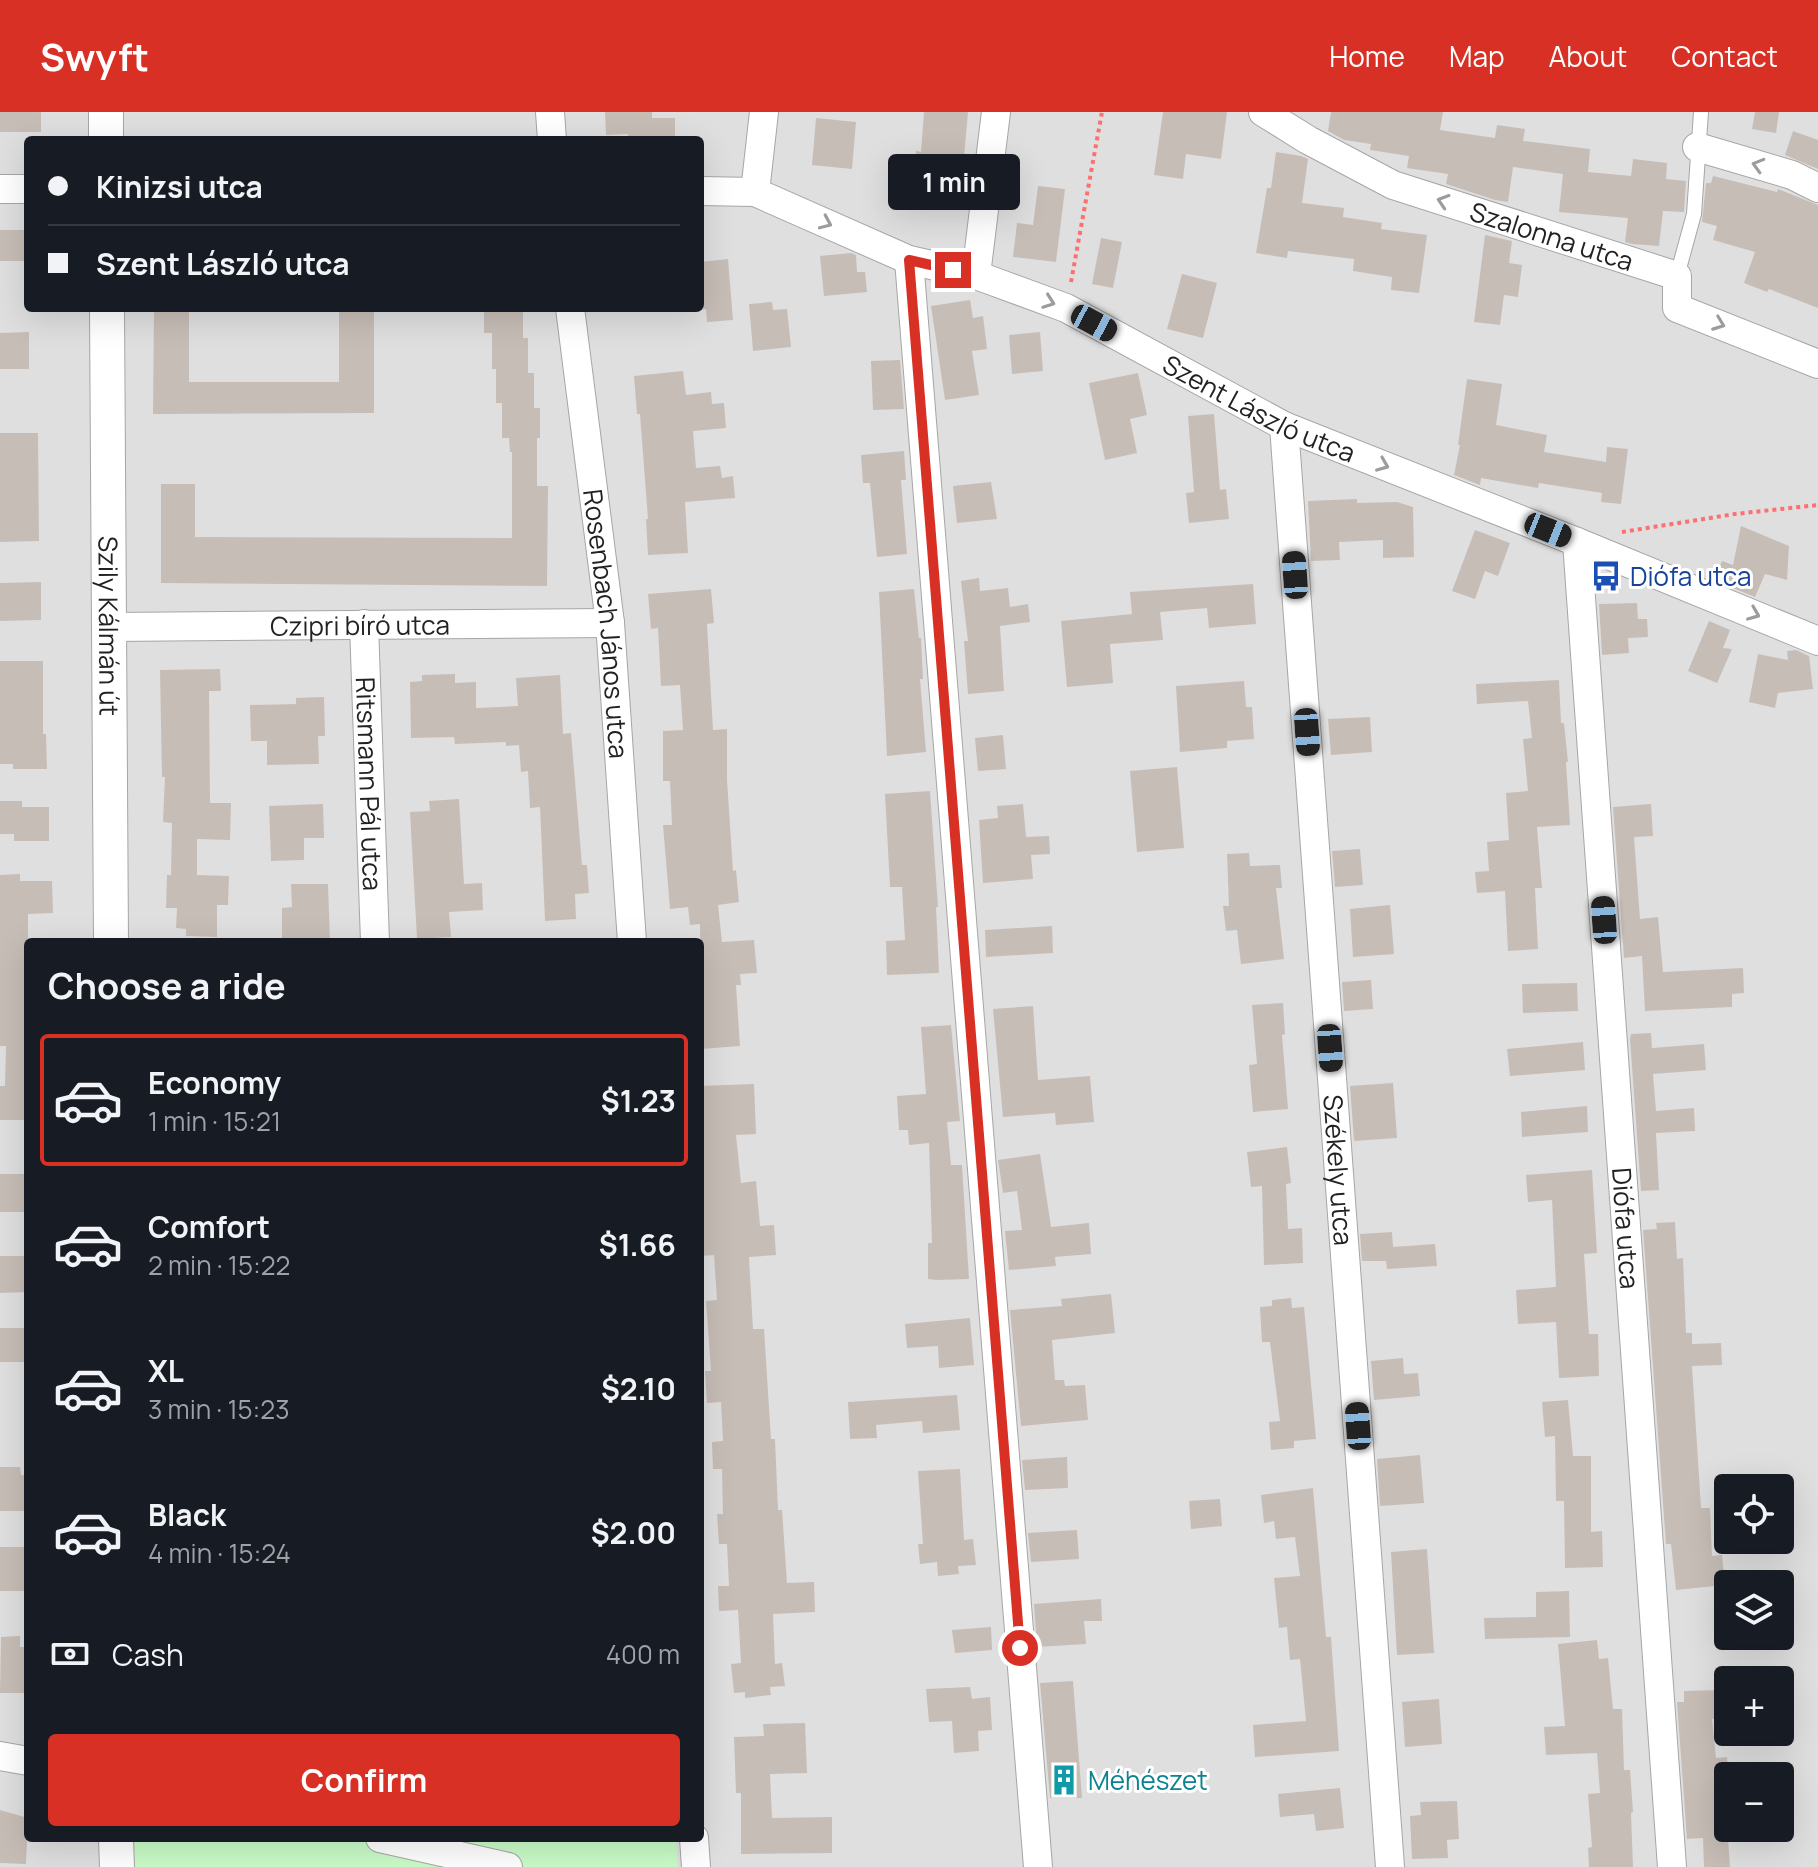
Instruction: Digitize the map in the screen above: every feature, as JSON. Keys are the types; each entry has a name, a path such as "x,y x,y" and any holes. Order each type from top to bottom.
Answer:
{"street":[{"path":"106,112 106,136"},
{"path":"550,112 552,136"},
{"path":"755,192 764,112"},
{"path":"976,275 996,112"},
{"name":"Szalonna utca","path":"1263,112 1393,185 1677,276"},
{"path":"1697,147 1792,175 1818,188"},
{"path":"0,189 24,189"},
{"name":"Szent László utca","path":"704,191 755,192 909,260 976,275 1066,308 1284,426 1818,641"},
{"path":"909,260 1038,1867"},
{"path":"1677,276 1677,308 1818,364"},
{"name":"Szily Kálmán út","path":"107,312 111,938"},
{"name":"Rosenbach János utca","path":"571,312 610,623 632,938"},
{"name":"Székely utca","path":"1284,426 1390,1867"},
{"name":"Diófa utca","path":"1577,542 1672,1867"},
{"name":"Czipri bíró utca","path":"110,627 610,623"},
{"name":"Ritsmann Pál utca","path":"364,624 375,938"},
{"path":"0,1756 24,1760"},
{"path":"116,1842 117,1867"},
{"path":"389,1842 408,1850 508,1867"},
{"path":"694,1842 696,1867"}],"lane":[{"path":"1677,276 1694,214 1701,112"}],"path":[{"path":"1066,308 1102,112"},
{"path":"1577,542 1594,536 1719,516 1818,505"}],"shaded area":[{"path":"0,112 1818,112 1818,1867 0,1867"}],"green space":[{"path":"127,1842 676,1842 678,1867 126,1867"}],"building":[{"path":"0,112 41,112 41,132 0,132"},
{"path":"605,112 652,112 652,118 675,118 675,136 606,135"},
{"path":"924,112 968,112 961,191 914,188 916,151 921,152"},
{"path":"1163,112 1227,112 1221,159 1186,154 1183,179 1154,175"},
{"path":"1331,112 1443,112 1440,130 1495,138 1497,125 1525,129 1523,141 1590,149 1588,172 1631,176 1633,159 1667,163 1666,179 1686,181 1684,212 1663,211 1659,246 1632,244 1625,242 1628,218 1559,212 1563,174 1513,167 1508,202 1495,200 1446,184 1448,174 1407,168 1409,156 1370,150 1371,144 1344,140 1328,131"},
{"path":"1755,112 1779,112 1776,133 1752,129"},
{"path":"816,118 856,122 852,169 812,165"},
{"path":"1793,131 1818,140 1818,169 1785,155"},
{"path":"1276,152 1308,159 1302,203 1344,208 1343,217 1382,223 1381,229 1427,235 1419,293 1391,290 1392,277 1353,271 1354,259 1288,251 1287,258 1256,253"},
{"path":"1713,176 1777,192 1778,189 1818,205 1818,308 1744,283 1755,252 1713,240 1717,226 1702,222 1706,183 1711,183"},
{"path":"1038,186 1065,189 1056,262 1013,257 1017,223 1033,225"},
{"path":"0,230 24,230 24,261 0,261"},
{"path":"1485,235 1512,241 1509,263 1522,265 1518,297 1504,295 1500,325 1474,322"},
{"path":"1101,238 1122,242 1113,288 1092,284"},
{"path":"856,255 857,272 865,272 867,292 824,296 820,256"},
{"path":"728,259 733,320 707,322 704,262"},
{"path":"1182,274 1217,283 1203,338 1167,329"},
{"path":"970,300 973,318 983,316 987,349 972,351 979,395 945,400 931,306"},
{"path":"772,302 773,310 787,309 791,347 753,351 749,304"},
{"path":"154,312 189,312 189,382 339,382 339,312 374,312 374,413 153,414"},
{"path":"484,312 523,312 523,338 528,338 528,373 534,373 534,408 540,408 537,486 548,486 547,586 161,583 161,484 195,484 195,537 512,538 512,452 509,438 502,438 502,403 496,403 492,333 484,333"},
{"path":"29,332 29,369 0,369 0,333"},
{"path":"1040,332 1043,371 1012,374 1009,335"},
{"path":"900,360 904,409 873,410 871,361"},
{"path":"683,371 686,395 711,392 712,404 724,403 726,428 693,431 696,468 720,466 722,478 733,476 735,498 685,502 688,553 648,555 640,414 637,414 634,376"},
{"path":"1138,373 1147,415 1130,419 1137,453 1105,460 1089,383"},
{"path":"1467,379 1502,384 1496,425 1547,435 1544,452 1606,462 1607,447 1628,449 1621,504 1601,502 1602,493 1539,483 1538,488 1481,478 1480,485 1454,475"},
{"path":"1214,414 1220,490 1226,489 1229,519 1189,523 1186,493 1194,492 1188,416"},
{"path":"0,433 38,433 39,541 0,542"},
{"path":"904,451 906,480 901,480 907,554 877,557 870,483 863,483 861,455"},
{"path":"991,482 997,519 957,523 953,486"},
{"path":"1357,499 1357,503 1397,502 1413,507 1414,557 1383,558 1383,540 1339,542 1340,560 1311,561 1308,501"},
{"path":"1741,526 1789,546 1787,580 1765,574 1755,597 1713,580 1722,561 1733,565"},
{"path":"1475,530 1510,543 1498,576 1485,571 1475,599 1452,591"},
{"path":"979,578 980,591 1008,588 1010,607 1028,604 1030,622 1000,626 1004,691 968,694 964,641 968,641 961,581"},
{"path":"41,582 41,620 0,621 0,583"},
{"path":"1253,584 1256,624 1209,628 1207,608 1160,612 1163,640 1110,644 1113,683 1067,687 1061,621 1132,614 1130,592"},
{"path":"711,589 714,623 707,624 713,730 727,729 733,871 736,870 739,902 718,905 722,942 754,940 757,973 740,974 741,985 736,985 740,1046 704,1049 704,938 700,938 700,924 690,925 688,907 670,909 663,825 672,825 670,781 663,781 663,731 683,730 680,685 661,686 658,628 651,629 648,594"},
{"path":"914,589 921,638 923,679 920,679 926,752 887,756 879,592"},
{"path":"1637,603 1638,619 1647,619 1648,637 1628,638 1629,653 1602,655 1599,604"},
{"path":"1709,621 1730,630 1723,648 1732,649 1717,683 1688,671"},
{"path":"1796,650 1809,656 1813,689 1778,693 1775,708 1749,702 1758,654 1788,660 1787,651"},
{"path":"0,661 43,661 43,734 46,734 47,769 13,769 13,764 0,764"},
{"path":"220,669 221,691 209,691 210,803 231,803 230,840 197,839 197,875 229,876 228,905 217,905 217,937 186,936 186,929 176,928 177,908 166,908 167,875 171,875 172,823 163,822 165,777 162,777 160,670"},
{"path":"455,674 455,683 476,682 476,708 518,706 516,678 560,675 563,734 571,733 582,865 587,865 589,893 575,894 576,919 545,921 540,807 530,808 528,771 521,772 519,745 506,746 506,742 455,744 454,737 411,738 410,682 422,681 422,675"},
{"path":"1559,680 1561,723 1564,723 1568,762 1570,825 1537,827 1542,888 1535,888 1538,949 1508,951 1505,891 1477,893 1475,872 1489,871 1487,842 1509,840 1506,793 1528,791 1523,739 1532,738 1528,701 1477,704 1476,684"},
{"path":"1244,681 1246,707 1252,707 1254,739 1227,741 1227,748 1180,752 1176,686"},
{"path":"324,697 325,736 318,736 319,764 267,765 267,741 251,741 250,705 296,704 296,698"},
{"path":"1370,717 1372,752 1331,755 1328,719"},
{"path":"1003,735 1006,769 978,771 975,738"},
{"path":"1177,767 1184,848 1137,852 1130,771"},
{"path":"930,791 939,973 887,975 886,941 905,940 902,887 890,887 885,794"},
{"path":"459,799 464,884 482,883 483,910 449,912 451,937 417,938 410,812 430,811 429,801"},
{"path":"0,801 22,801 22,807 49,807 49,841 14,841 14,834 0,834"},
{"path":"323,804 324,838 304,838 304,860 271,861 269,806"},
{"path":"1023,804 1026,837 1049,836 1050,854 1031,855 1033,879 983,883 979,820 998,818 997,806"},
{"path":"1651,804 1653,836 1634,837 1640,919 1658,917 1663,972 1743,968 1744,993 1732,994 1732,1007 1645,1011 1642,956 1624,958 1613,807"},
{"path":"1360,849 1363,885 1335,887 1332,851"},
{"path":"1249,853 1250,866 1280,865 1282,888 1276,888 1284,959 1241,964 1237,930 1226,931 1223,906 1229,906 1227,854"},
{"path":"20,874 20,881 52,881 53,913 28,914 28,938 24,938 24,1120 0,1120 0,1086 5,1086 6,1046 0,1046 0,875"},
{"path":"291,884 328,884 330,938 282,938 282,908 292,907"},
{"path":"1390,905 1394,954 1353,957 1350,909"},
{"path":"1052,926 1053,953 986,957 985,930"},
{"path":"1371,980 1373,1009 1344,1011 1342,982"},
{"path":"1577,983 1578,1011 1523,1013 1522,984"},
{"path":"1283,1003 1285,1034 1282,1035 1288,1109 1253,1112 1249,1065 1257,1064 1252,1005"},
{"path":"1033,1006 1038,1080 1090,1076 1094,1122 1056,1125 1055,1113 1003,1117 993,1009"},
{"path":"951,1025 960,1121 947,1122 951,1165 962,1165 969,1279 937,1280 928,1279 928,1243 932,1243 929,1143 909,1145 908,1130 899,1130 897,1096 926,1094 921,1027"},
{"path":"1651,1033 1652,1048 1704,1044 1706,1070 1653,1074 1656,1111 1694,1108 1695,1131 1656,1133 1659,1190 1641,1191 1630,1039 1631,1034"},
{"path":"1583,1042 1585,1070 1510,1076 1507,1049"},
{"path":"1393,1083 1397,1138 1354,1141 1350,1086"},
{"path":"754,1084 756,1134 736,1135 741,1183 756,1181 760,1226 774,1225 776,1255 749,1257 753,1329 764,1329 771,1439 775,1439 778,1510 782,1510 787,1583 814,1582 815,1612 773,1614 775,1664 782,1663 785,1686 770,1687 771,1695 745,1698 745,1692 734,1693 731,1664 741,1663 738,1610 719,1611 718,1586 729,1586 727,1544 719,1544 717,1514 723,1514 722,1469 713,1469 712,1442 723,1441 721,1402 707,1403 705,1371 711,1371 706,1301 717,1300 714,1255 704,1256 704,1086"},
{"path":"1587,1106 1588,1132 1522,1137 1521,1112"},
{"path":"1287,1147 1291,1183 1286,1184 1288,1229 1302,1228 1303,1263 1264,1265 1262,1186 1251,1187 1247,1152"},
{"path":"1040,1154 1051,1227 1089,1223 1091,1254 1055,1257 1056,1266 1009,1270 1005,1231 1022,1230 1017,1191 1003,1193 998,1160"},
{"path":"1592,1170 1597,1253 1584,1254 1589,1334 1598,1334 1599,1376 1559,1378 1556,1322 1518,1324 1516,1290 1556,1287 1552,1200 1528,1202 1526,1175"},
{"path":"0,1174 24,1174 24,1212 0,1212"},
{"path":"1675,1222 1677,1259 1683,1258 1686,1333 1692,1333 1692,1344 1721,1343 1722,1365 1692,1366 1701,1508 1710,1508 1712,1556 1722,1555 1724,1570 1714,1570 1714,1586 1676,1590 1671,1544 1666,1544 1643,1230 1657,1229 1656,1223"},
{"path":"1392,1232 1393,1247 1435,1244 1437,1266 1387,1269 1386,1261 1362,1261 1360,1234"},
{"path":"0,1256 24,1256 24,1292 0,1293"},
{"path":"1111,1294 1115,1333 1052,1340 1055,1380 1064,1380 1065,1386 1085,1385 1088,1420 1021,1426 1010,1310 1062,1306 1061,1299"},
{"path":"1291,1298 1292,1308 1304,1307 1316,1439 1294,1441 1294,1448 1271,1450 1269,1422 1280,1421 1270,1342 1262,1342 1260,1307 1272,1306 1272,1300"},
{"path":"970,1318 974,1365 939,1368 938,1346 907,1348 905,1324"},
{"path":"0,1328 24,1328 24,1362 0,1362"},
{"path":"1403,1358 1404,1374 1418,1373 1420,1396 1374,1400 1371,1361"},
{"path":"957,1395 960,1430 923,1433 922,1421 876,1425 877,1438 850,1439 848,1402"},
{"path":"1568,1400 1573,1456 1591,1456 1591,1532 1602,1531 1603,1567 1565,1568 1564,1501 1556,1501 1555,1436 1545,1437 1542,1402"},
{"path":"1420,1455 1424,1503 1380,1506 1377,1459"},
{"path":"1067,1457 1068,1488 1025,1490 1022,1460"},
{"path":"0,1467 20,1467 21,1475 24,1475 24,1511 0,1511"},
{"path":"960,1469 964,1540 973,1539 976,1565 958,1566 959,1574 938,1576 937,1562 920,1564 918,1544 923,1544 918,1471"},
{"path":"1313,1488 1326,1637 1331,1637 1339,1751 1255,1757 1253,1725 1306,1721 1300,1659 1290,1660 1287,1627 1279,1628 1274,1578 1300,1576 1295,1537 1276,1539 1274,1521 1264,1523 1261,1495"},
{"path":"1220,1499 1222,1526 1191,1529 1189,1501"},
{"path":"1077,1530 1079,1559 1031,1562 1028,1533"},
{"path":"0,1547 24,1547 24,1591 0,1591"},
{"path":"1427,1549 1434,1653 1397,1655 1391,1552"},
{"path":"1569,1591 1570,1637 1485,1639 1484,1618 1536,1617 1536,1592"},
{"path":"1101,1599 1102,1621 1084,1621 1086,1644 1037,1647 1034,1604"},
{"path":"991,1627 992,1650 955,1653 952,1630"},
{"path":"20,1636 20,1647 24,1647 24,1693 0,1693 1,1637"},
{"path":"1597,1640 1599,1659 1608,1658 1613,1709 1622,1709 1624,1770 1630,1770 1633,1812 1633,1867 1589,1867 1588,1848 1592,1847 1588,1794 1600,1793 1597,1753 1546,1755 1544,1727 1565,1726 1558,1644"},
{"path":"1073,1681 1082,1798 1050,1798 1040,1683"},
{"path":"970,1687 972,1699 990,1697 992,1730 978,1731 979,1751 954,1753 952,1721 929,1722 926,1689"},
{"path":"1714,1690 1712,1719 1716,1758 1727,1757 1728,1762 1714,1762 1714,1842 1728,1842 1730,1867 1704,1867 1703,1838 1687,1839 1677,1702 1684,1702 1684,1691"},
{"path":"1439,1699 1442,1744 1405,1747 1402,1702"},
{"path":"805,1723 807,1773 770,1774 772,1818 832,1817 832,1853 741,1854 741,1793 736,1793 734,1737 764,1736 763,1724"},
{"path":"1340,1788 1344,1828 1316,1831 1314,1814 1280,1817 1278,1794"},
{"path":"1457,1801 1459,1839 1447,1840 1448,1858 1412,1859 1410,1816 1421,1815 1420,1802"},
{"path":"0,1810 24,1817 24,1842 27,1842 26,1864 0,1863"}],"place":[{"name":"Diófa utca","path":"1606,576"},
{"name":"Méhészet","path":"1064,1780"}],"route":[{"path":"953,270 909,260 1020,1648"}]}
